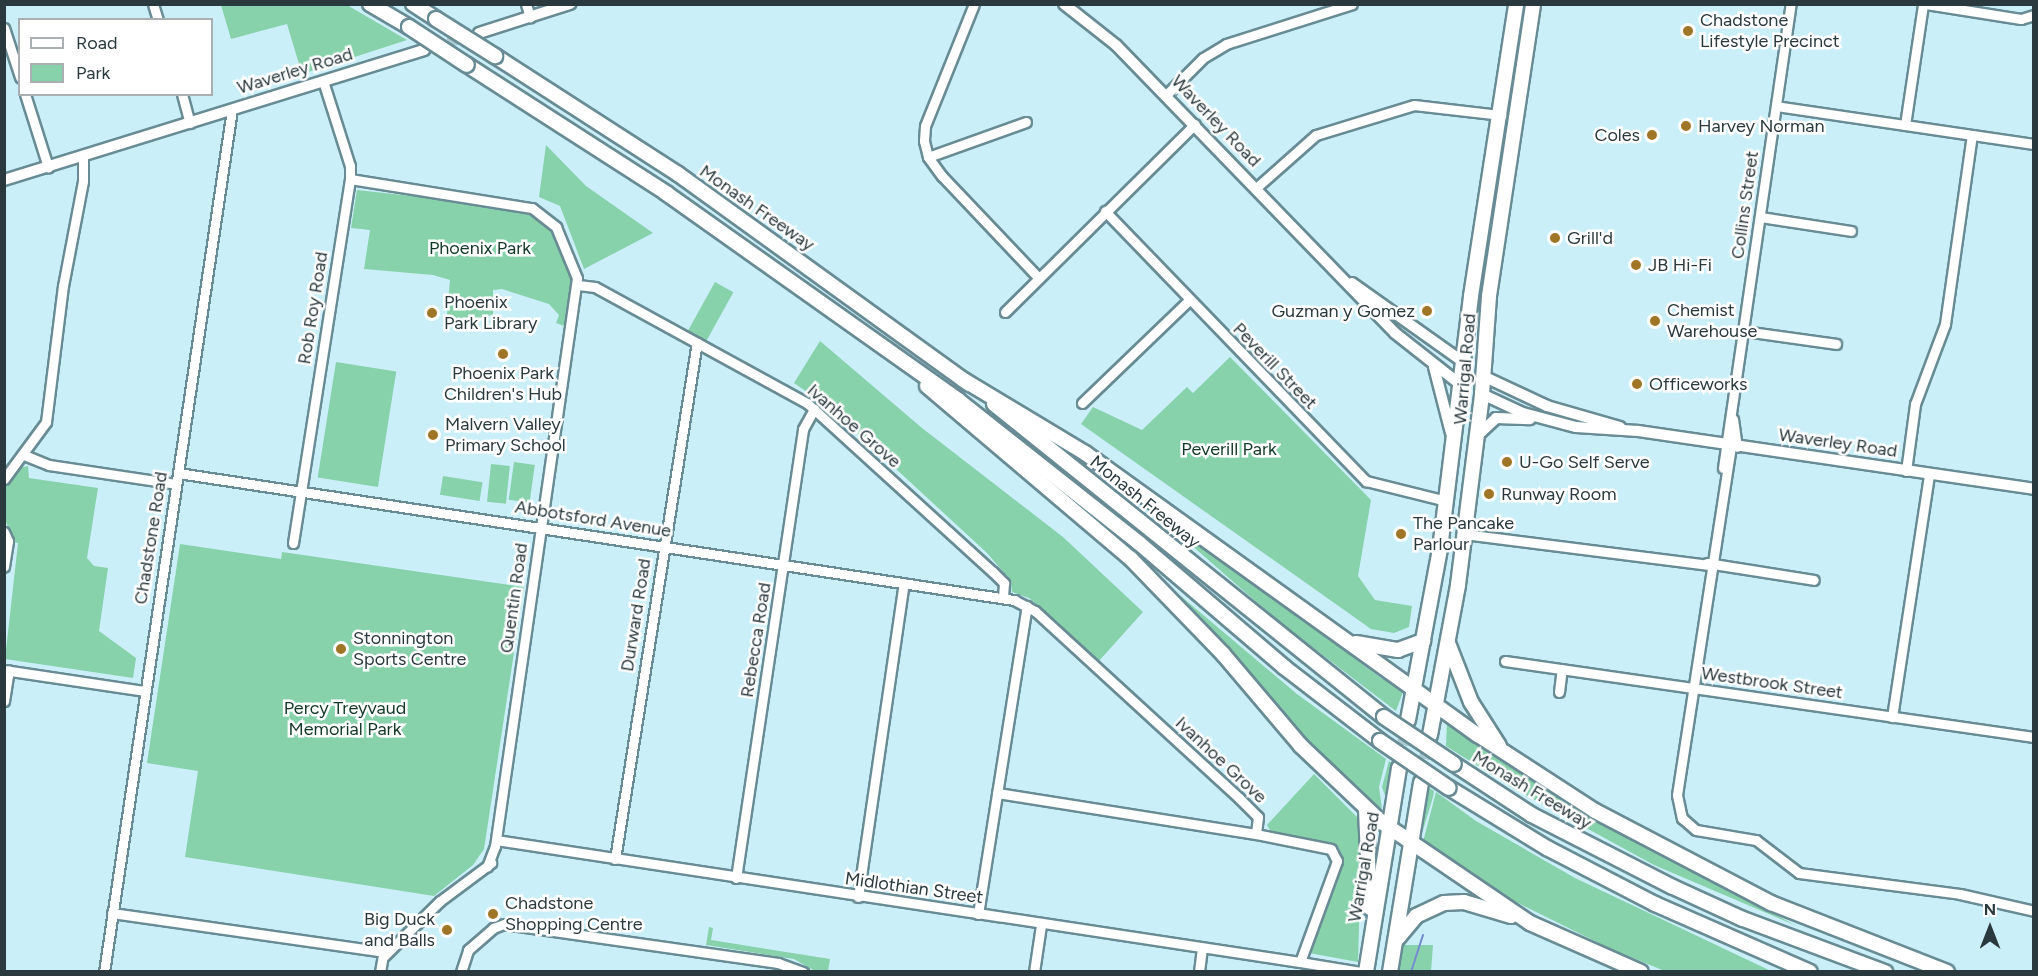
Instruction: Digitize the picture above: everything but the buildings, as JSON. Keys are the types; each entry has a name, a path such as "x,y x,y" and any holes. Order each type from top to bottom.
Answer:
{"highway":[{"name":"Monash Freeway","path":"370,4 666,193 886,348 1083,497 1284,667 1380,741 1449,788 1547,848 1655,904 1810,972"},
{"name":"Monash Freeway","path":"413,4 688,181 962,379 1384,717 1454,764 1532,815 1673,887 1743,919 1885,972"},
{"name":"Warrigal Road","path":"1408,720 1424,640 1453,457 1463,362 1516,4"},
{"name":"Warrigal Road","path":"1430,735 1464,534 1484,376 1489,296 1533,4"},
{"path":"886,348 940,398 1119,548 1199,628 1301,746 1366,808 1411,843 1530,923"},
{"name":"Waverley Road","path":"1463,362 1484,376"},
{"path":"962,379 1085,453 1436,703 1595,811 1702,870 1815,922 1947,972"},
{"name":"Waverley Road","path":"1461,385 1482,394"},
{"path":"1349,641 1398,650 1424,640"},
{"path":"1420,659 1434,660 1446,648 1471,702 1499,746"},
{"name":"Warrigal Road","path":"1364,972 1399,768"},
{"path":"1390,972 1421,783"},
{"path":"1366,808 1372,931"},
{"path":"1393,945 1416,916 1444,903 1475,904 1530,923 1641,972"}],"main road":[{"path":"479,33 570,4"},
{"name":"Waverley Road","path":"1071,6 1116,45 1166,94 1395,333 1461,385"},
{"name":"Waverley Road","path":"4,180 424,50"},
{"name":"Waverley Road","path":"1335,271 1463,362"},
{"path":"1432,364 1450,424 1453,457"},
{"name":"Waverley Road","path":"1484,376 1568,413 1638,431 2034,489"},
{"name":"Waverley Road","path":"1482,394 1548,421 1598,430 1638,431"},
{"path":"1477,436 1496,418 1548,421"}],"street":[{"path":"526,4 530,17"},
{"path":"974,4 925,126 928,157 1038,277"},
{"path":"1166,94 1203,58 1226,44 1327,8 1352,4"},
{"name":"Collins Street","path":"1791,4 1732,411 1731,445 1724,473 1677,795 1679,814 1696,830 1756,840 1799,873 1960,894 2034,911"},
{"path":"1905,125 1925,4 2021,19 2034,15"},
{"path":"4,28 18,71"},
{"name":"Rob Roy Road","path":"293,543 350,179 350,166 323,81"},
{"path":"26,96 48,167"},
{"path":"183,96 190,123"},
{"path":"1256,188 1316,135 1414,105 1501,115"},
{"path":"1776,106 2034,144"},
{"name":"Chadstone Road","path":"104,972 232,109"},
{"path":"928,157 1026,122"},
{"path":"1005,312 1195,124"},
{"path":"1906,471 1915,404 1945,324 1972,135"},
{"path":"4,479 24,455 46,422 63,285 83,181 83,156"},
{"path":"350,179 538,210 560,234 578,285"},
{"name":"Peverill Street","path":"1105,211 1366,481 1446,501"},
{"path":"1760,217 1851,231"},
{"name":"Ivanhoe Grove","path":"578,285 595,286 814,409 993,572 1004,583 1003,598 1028,606 1239,798 1258,817 1256,834"},
{"name":"Quentin Road","path":"384,954 396,940 487,867 495,843 578,285"},
{"path":"1082,403 1189,300"},
{"path":"1744,331 1836,344"},
{"name":"Durward Road","path":"615,859 697,342"},
{"name":"Rebecca Road","path":"736,878 803,429 814,409"},
{"path":"24,455 49,465 176,484"},
{"name":"Abbotsford Avenue","path":"178,473 1003,598"},
{"path":"1892,717 1929,474"},
{"path":"4,532 8,541 4,567"},
{"path":"1464,534 1814,580"},
{"path":"858,897 904,583"},
{"path":"978,914 1028,606"},
{"name":"Westbrook Street","path":"1505,662 2034,737"},
{"path":"1558,692 1562,669"},
{"path":"4,702 7,670 145,691"},
{"path":"997,793 1256,834 1331,849 1337,861 1300,962"},
{"name":"Midlothian Street","path":"495,843 1364,972"},
{"path":"112,912 384,954 380,972"},
{"path":"461,972 464,959 473,945 495,927 508,924 778,963 803,972"},
{"path":"1034,972 1041,925"},
{"path":"1199,972 1202,949"}],"green space":[{"path":"221,5 347,5 407,40 302,74 287,24 231,39"},
{"path":"546,145 586,186 653,233 584,269 560,206 539,197"},
{"name":"Phoenix Park","path":"357,190 530,209 551,231 576,285 570,328 556,323 559,315 549,304 502,289 493,290 493,314 459,329 447,315 450,280 433,275 364,269 370,230 351,228"},
{"path":"715,282 733,292 706,342 687,332"},
{"path":"820,341 922,428 1063,537 1143,612 1098,662 1029,598 1012,592 1011,581 987,553 830,408 794,383"},
{"name":"Peverill Park","path":"1230,357 1371,500 1358,576 1375,600 1412,606 1409,627 1394,633 1371,629 1081,424 1093,407 1142,430 1187,387 1193,393"},
{"path":"336,362 396,372 378,487 318,478"},
{"path":"514,462 535,465 530,503 509,500"},
{"path":"491,464 510,466 506,504 487,502"},
{"path":"28,466 29,478 98,488 87,558 94,566 108,568 99,631 136,658 133,678 5,659 18,543 13,542 5,519 4,488 19,468"},
{"path":"443,476 483,482 480,501 440,495"},
{"path":"1168,520 1381,678 1404,689 1396,711 1278,621 1165,522"},
{"name":"Percy Treyvaud Memorial Park","path":"180,544 281,559 282,552 524,587 484,849 473,865 434,896 185,857 198,771 147,763"},
{"path":"1170,587 1297,694 1386,759 1379,787 1382,809 1329,764"},
{"path":"1447,721 1607,826 1797,926 1654,865 1511,787 1446,746"},
{"path":"1389,761 1394,765 1386,798 1382,787"},
{"path":"1314,774 1362,822 1358,962 1309,953 1343,858 1338,847 1271,832 1267,825"},
{"path":"1429,788 1434,791 1433,797 1420,840"},
{"path":"1436,792 1476,821 1575,878 1771,971 1667,972 1609,948 1514,901 1423,842"},
{"path":"709,927 713,928 711,940 830,959 828,971 815,971 794,959 706,945"},
{"path":"1402,945 1433,945 1431,971 1398,971"}],"waterway":[{"path":"1411,972 1423,935"}],"tunnel":[{"path":"434,47 479,33"},
{"path":"1400,766 1408,723"},
{"path":"1422,780 1430,737"}],"place":[{"name":"Chadstone Lifestyle Precinct","path":"1688,31"},
{"name":"Harvey Norman","path":"1686,126"},
{"name":"Coles","path":"1652,135"},
{"name":"Grill'd","path":"1555,238"},
{"name":"JB Hi-Fi","path":"1636,265"},
{"name":"Guzman y Gomez","path":"1427,311"},
{"name":"Phoenix Park Library","path":"432,313"},
{"name":"Chemist Warehouse","path":"1655,321"},
{"name":"Phoenix Park Children's Hub","path":"503,354"},
{"name":"Officeworks","path":"1637,384"},
{"name":"Malvern Valley Primary School","path":"433,435"},
{"name":"U-Go Self Serve","path":"1507,462"},
{"name":"Runway Room","path":"1489,494"},
{"name":"The Pancake Parlour","path":"1401,534"},
{"name":"Stonnington Sports Centre","path":"341,649"},
{"name":"Chadstone Shopping Centre","path":"493,914"},
{"name":"Big Duck and Balls","path":"447,930"}]}
